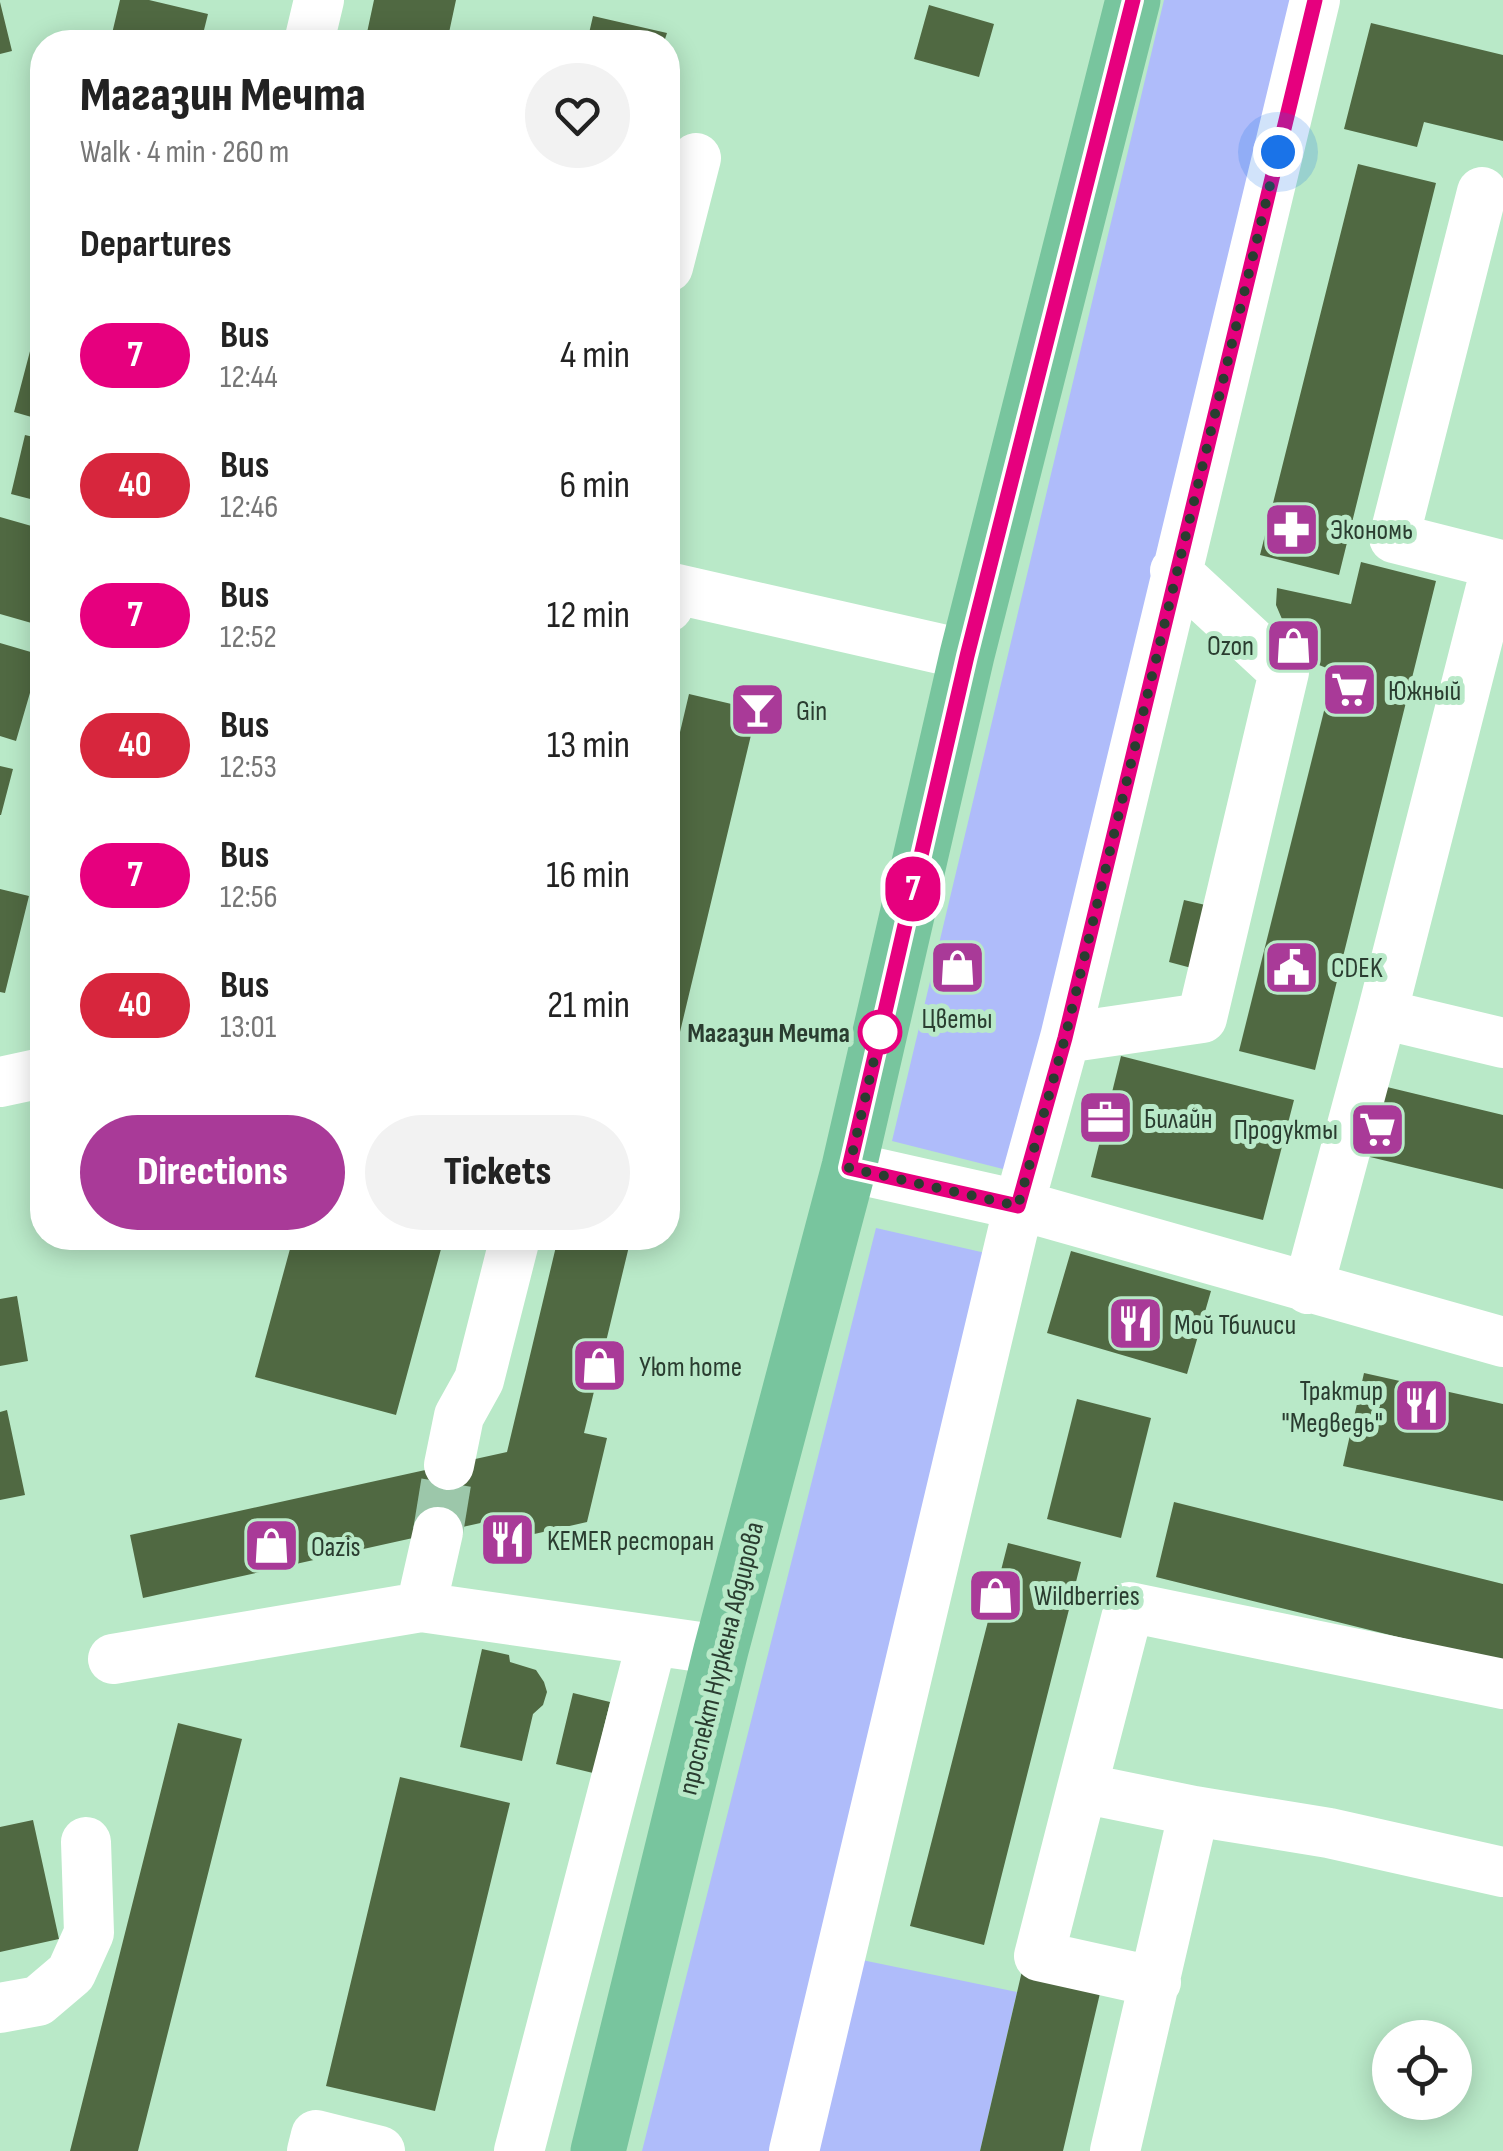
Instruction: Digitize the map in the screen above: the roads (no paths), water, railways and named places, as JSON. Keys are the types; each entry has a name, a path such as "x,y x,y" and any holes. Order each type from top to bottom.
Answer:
{"main road":[{"name":"проспект Нуркена Абдирова","path":"598,2151 721,1650 849,1168 967,656 1133,0"}],"street":[{"path":"312,30 319,0"},
{"path":"794,2151 1018,1206 1065,1038 1315,0"},
{"path":"680,220 696,158"},
{"path":"1308,1290 1497,564 1394,538 1482,192"},
{"path":"1065,1038 1202,1018 1284,672 1175,571"},
{"path":"680,596 967,656"},
{"path":"1382,1014 1503,1043"},
{"path":"0,1082 30,1076"},
{"path":"849,1168 1018,1206 1503,1342"},
{"path":"449,1465 459,1416 479,1380 512,1250"},
{"path":"421,1607 438,1532"},
{"path":"113,1659 421,1607 721,1650"},
{"path":"1156,1982 1039,1956 1128,1608 1503,1684"},
{"path":"519,2151 652,1641"},
{"path":"1082,1788 1328,1833 1503,1872"},
{"path":"1115,2151 1194,1810"},
{"path":"0,2008 38,2002 71,1974 89,1934 86,1842"},
{"path":"312,2151 316,2135 380,2151"}],"tunnel":[{"path":"438,1532 449,1465"}],"place":[{"name":"Экономь","path":"1291,529"},
{"name":"Ozon","path":"1293,645"},
{"name":"Южный","path":"1349,690"},
{"name":"Gin","path":"757,710"},
{"name":"Цветы","path":"957,967"},
{"name":"CDEK","path":"1292,967"},
{"name":"Магазин Мечта","path":"880,1032"},
{"name":"Билайн","path":"1105,1118"},
{"name":"Продукты","path":"1377,1129"},
{"name":"Мой Тбилиси","path":"1135,1324"},
{"name":"Уют home","path":"600,1366"},
{"name":"Трактир \"Медведь\"","path":"1422,1406"},
{"name":"KEMER ресторан","path":"508,1540"},
{"name":"Oazis","path":"272,1546"},
{"name":"Wildberries","path":"995,1595"}]}
